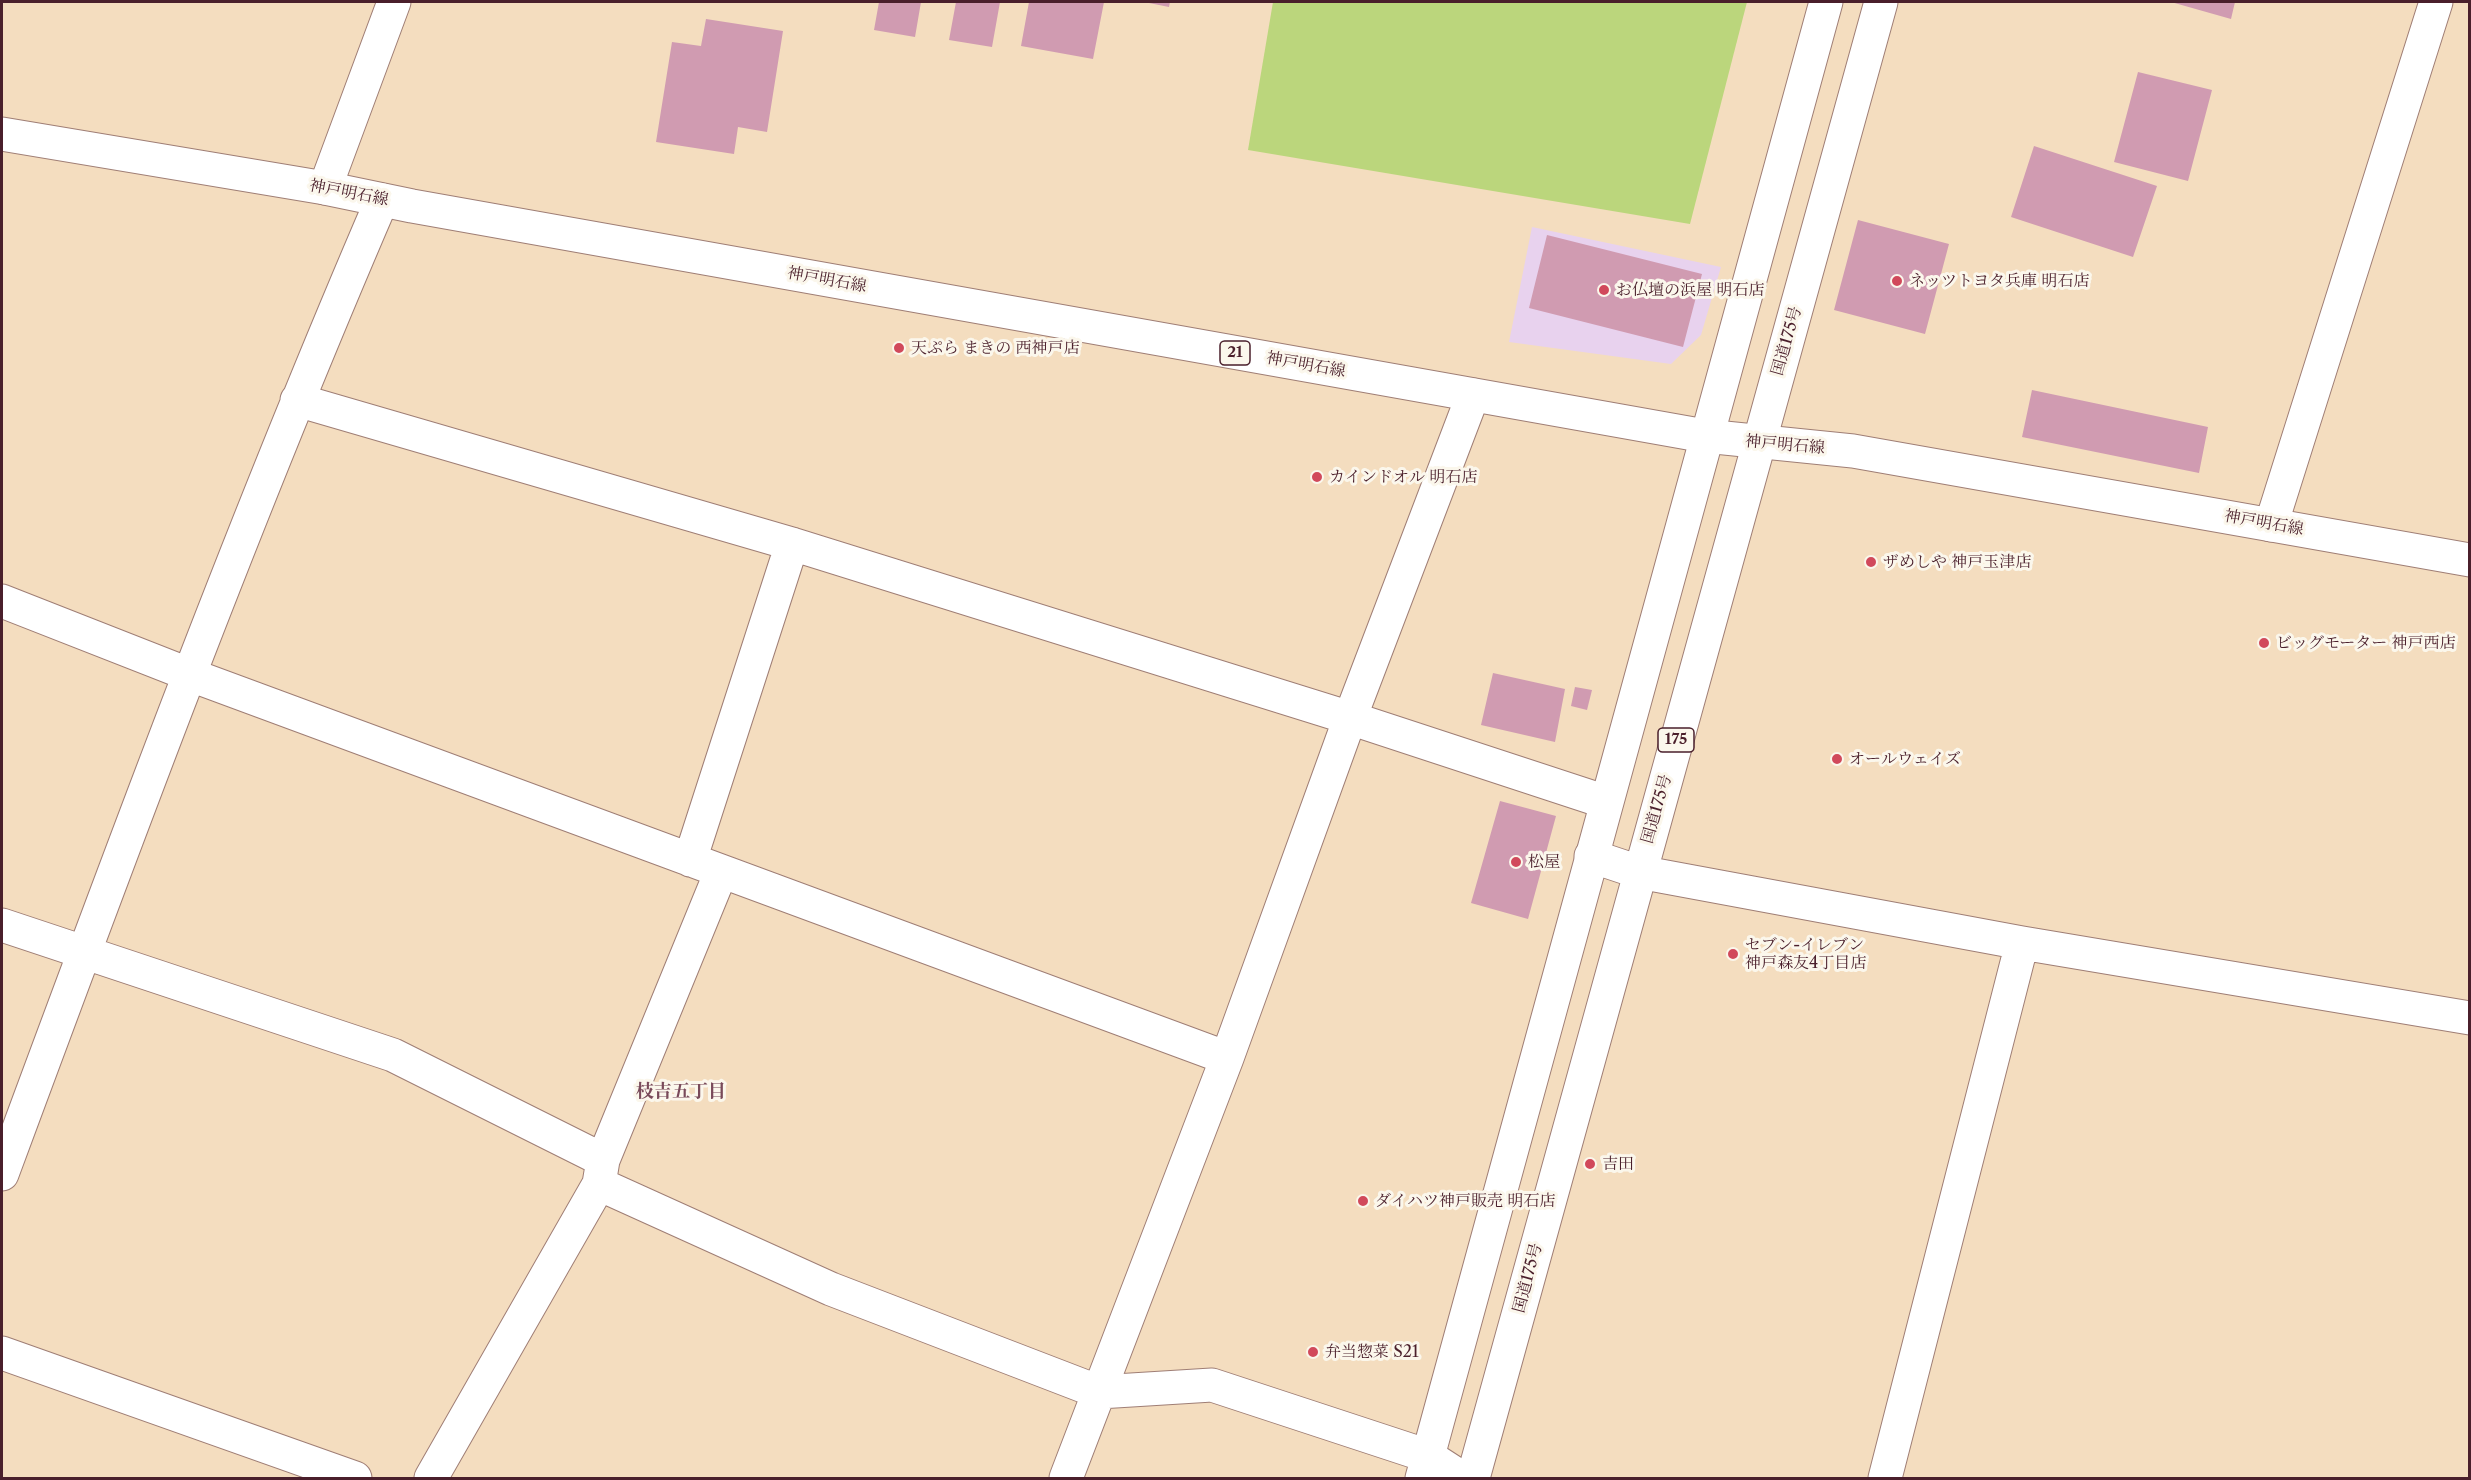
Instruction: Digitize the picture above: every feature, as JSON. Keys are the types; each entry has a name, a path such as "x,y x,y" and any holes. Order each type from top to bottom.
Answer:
{"main road":[{"path":"325,188 394,2"},
{"path":"1425,1467 1705,436 1826,2"},
{"name":"国道175号","path":"1473,1479 1881,2"},
{"path":"2271,525 2436,2"},
{"name":"神戸明石線","path":"2,134 325,188 1705,436 1758,444 1853,451 2469,560"},
{"path":"2,1174 188,674 297,400 382,200"},
{"path":"1066,1479 1227,1058 1350,718 1473,395"},
{"path":"297,400 792,544 1350,718 1606,802"},
{"path":"690,860 792,544"},
{"path":"2,601 188,674 1227,1058"},
{"path":"1591,856 1639,872 2022,943 2469,1018"},
{"path":"430,1479 601,1172 721,872"},
{"path":"2,925 83,954 393,1055 601,1172 831,1289 1099,1392 1212,1385 1462,1479"},
{"path":"1885,1479 2022,943"},
{"path":"2,1353 355,1479"}],"shaded area":[{"path":"1532,227 1721,267 1701,335 1671,364 1509,342"}],"green space":[{"path":"1273,2 1747,2 1690,224 1248,150"}],"building":[{"path":"879,2 921,2 915,37 874,30"},
{"path":"956,2 1000,2 992,47 949,40"},
{"path":"1029,2 1104,2 1093,59 1021,46"},
{"path":"1144,2 1170,2 1169,7"},
{"path":"2171,2 2235,2 2231,19"},
{"path":"706,19 783,31 767,132 738,127 734,154 656,142 672,42 701,46"},
{"path":"2138,72 2212,90 2188,181 2114,162"},
{"path":"2034,146 2157,186 2133,257 2011,217"},
{"path":"1858,220 1949,244 1925,334 1834,310"},
{"path":"1547,235 1702,274 1683,347 1529,308"},
{"path":"2032,390 2208,427 2199,473 2022,437"},
{"path":"1493,673 1565,689 1555,742 1481,725"},
{"path":"1575,687 1592,690 1587,710 1571,706"},
{"path":"1500,801 1556,816 1528,919 1471,903"}],"place":[{"name":"ネッツトヨタ兵庫 明石店","path":"1897,281"},
{"name":"お仏壇の浜屋 明石店","path":"1604,290"},
{"name":"天ぷら まきの 西神戸店","path":"899,348"},
{"name":"カインドオル 明石店","path":"1317,477"},
{"name":"ザめしや 神戸玉津店","path":"1871,562"},
{"name":"ビッグモーター 神戸西店","path":"2264,643"},
{"name":"オールウェイズ","path":"1837,759"},
{"name":"松屋","path":"1516,862"},
{"name":"セブン-イレブン 神戸森友4丁目店","path":"1733,954"},
{"name":"吉田","path":"1590,1164"},
{"name":"ダイハツ神戸販売 明石店","path":"1363,1201"},
{"name":"弁当惣菜 S21","path":"1313,1352"}],"district":[{"name":"枝吉五丁目","path":"681,1092"}]}
